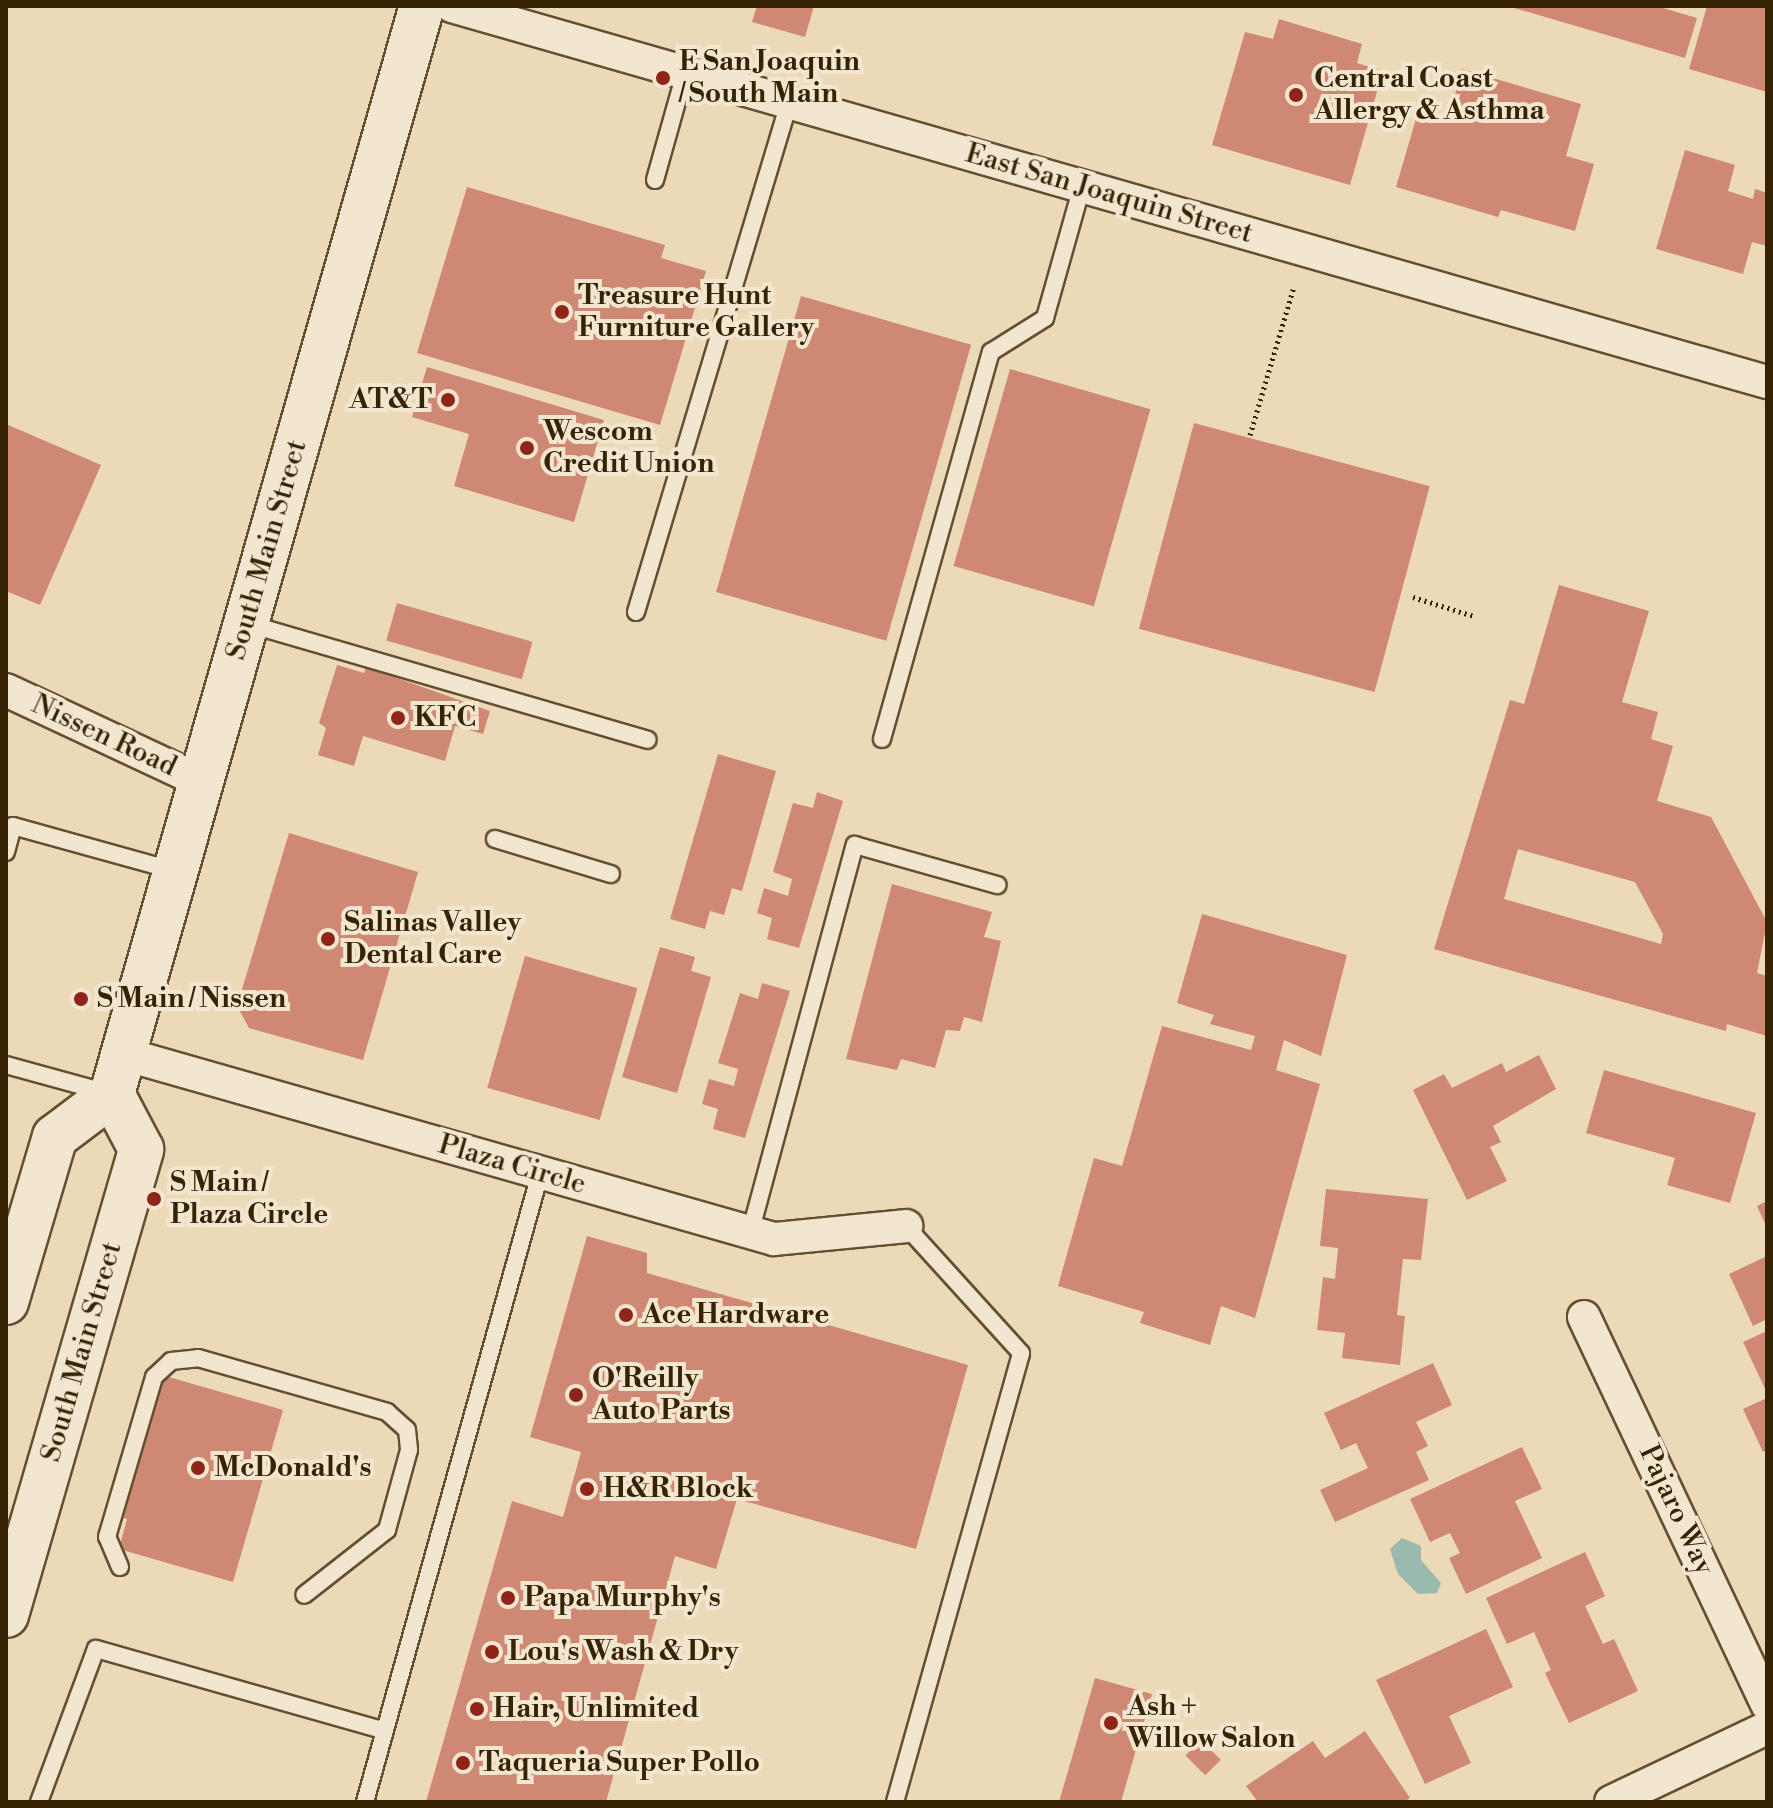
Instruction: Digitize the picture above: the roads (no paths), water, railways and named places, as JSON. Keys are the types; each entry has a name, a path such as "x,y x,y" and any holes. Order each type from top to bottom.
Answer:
{"main road":[{"name":"South Main Street","path":"6,1615 141,1149 118,1074 422,6"},
{"path":"6,1302 19,1206 55,1137 118,1074"}],"street":[{"name":"East San Joaquin Street","path":"452,6 1767,382"},
{"name":"Nissen Road","path":"6,690 202,782"},
{"name":"Plaza Circle","path":"118,1074 540,1174 774,1239 906,1226"},
{"name":"Pajaro Way","path":"1584,1317 1767,1704"},
{"path":"1611,1802 1767,1728"}],"lane":[{"path":"655,180 685,73"},
{"path":"636,612 789,103"},
{"path":"882,739 991,352 1045,318 1082,186"},
{"path":"246,624 647,740"},
{"path":"6,852 13,826 176,872"},
{"path":"495,839 611,874"},
{"path":"750,1233 855,845 997,885"},
{"path":"6,1065 118,1074"},
{"path":"365,1802 540,1174"},
{"path":"895,1802 1021,1353 906,1226"},
{"path":"120,1567 107,1537 154,1377 171,1361 198,1358 387,1412 407,1430 409,1450 387,1530 304,1595"},
{"path":"39,1802 96,1649 385,1731"}],"place":[{"name":"E San Joaquin / South Main","path":"663,78"},
{"name":"Central Coast Allergy & Asthma","path":"1296,95"},
{"name":"Treasure Hunt Furniture Gallery","path":"562,312"},
{"name":"AT&T","path":"448,400"},
{"name":"Wescom Credit Union","path":"527,448"},
{"name":"KFC","path":"398,718"},
{"name":"Salinas Valley Dental Care","path":"328,939"},
{"name":"S Main / Nissen","path":"81,999"},
{"name":"S Main / Plaza Circle","path":"154,1199"},
{"name":"Ace Hardware","path":"626,1315"},
{"name":"O'Reilly Auto Parts","path":"576,1395"},
{"name":"McDonald's","path":"198,1468"},
{"name":"H&R Block","path":"587,1489"},
{"name":"Papa Murphy's","path":"508,1598"},
{"name":"Lou's Wash & Dry","path":"492,1652"},
{"name":"Hair, Unlimited","path":"477,1709"},
{"name":"Ash + Willow Salon","path":"1111,1723"},
{"name":"Taqueria Super Pollo","path":"463,1763"}]}
